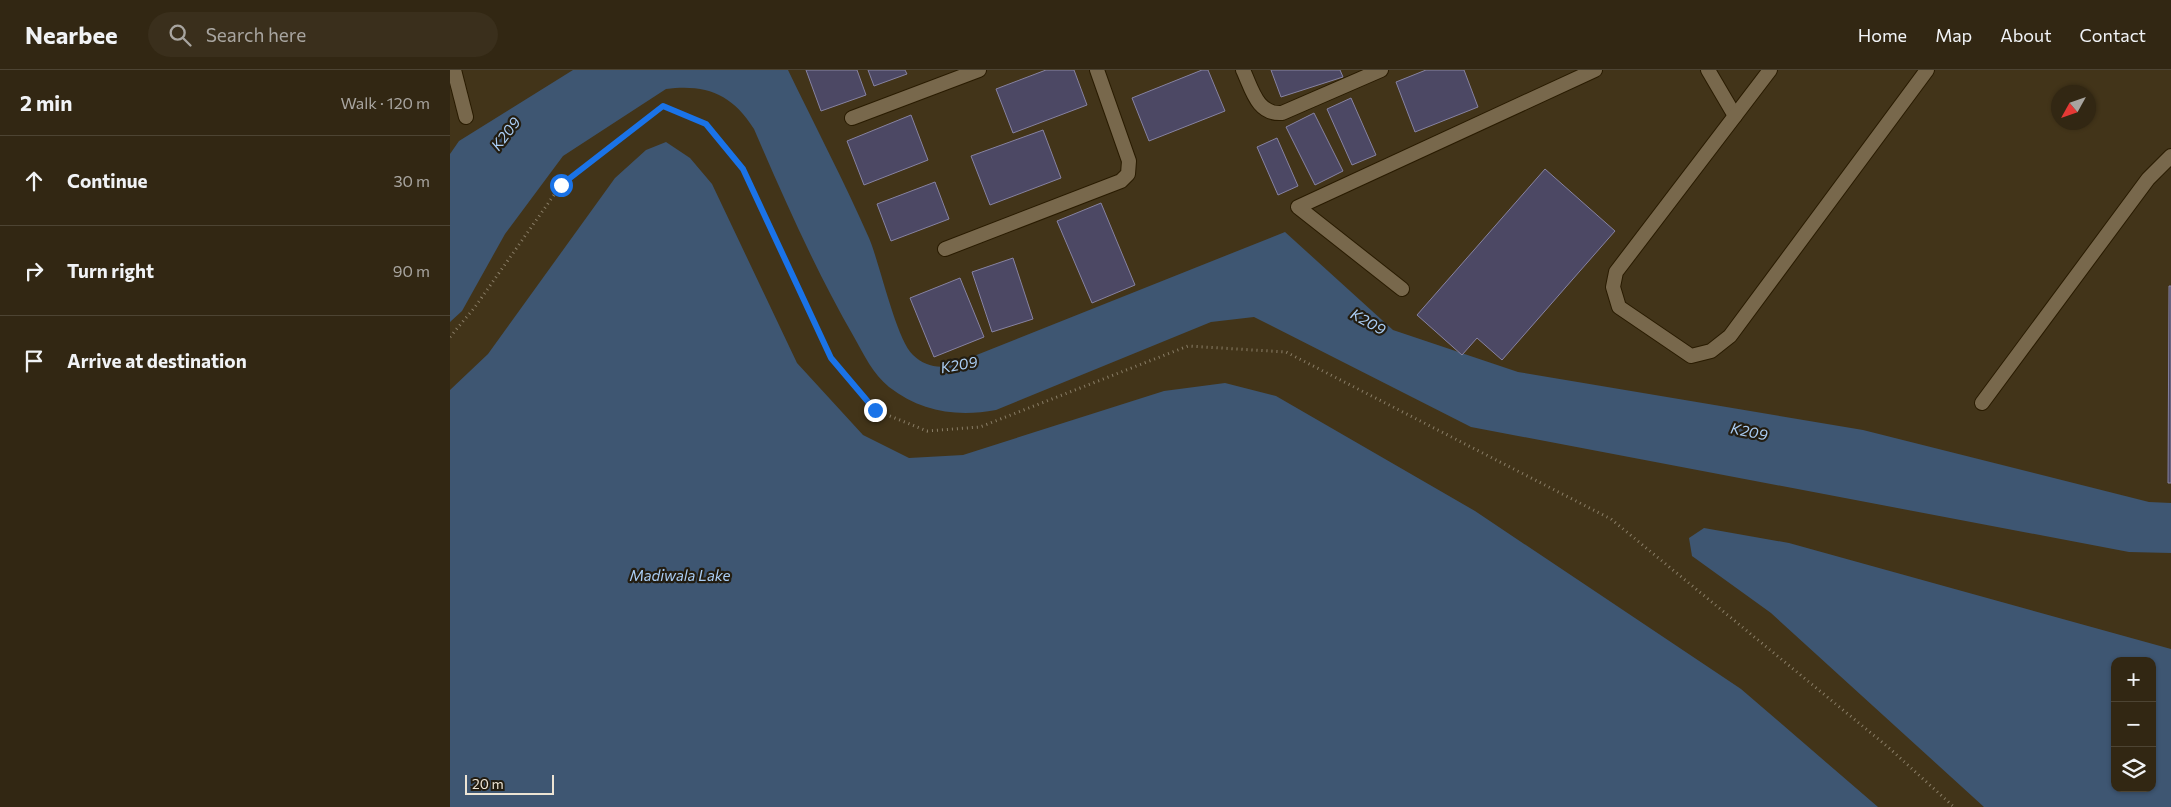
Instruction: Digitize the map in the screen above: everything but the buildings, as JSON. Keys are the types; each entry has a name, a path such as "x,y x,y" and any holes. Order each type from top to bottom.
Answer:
{"street":[{"path":"454,70 466,117"},
{"path":"852,118 979,70"},
{"path":"944,249 1121,181 1128,174 1129,160 1097,70"},
{"path":"1243,70 1263,110 1272,114 1282,113 1381,70"},
{"path":"1402,289 1298,207 1594,70"},
{"path":"1708,70 1735,116"},
{"path":"1770,70 1616,272 1613,287 1619,307 1691,356 1710,351 1730,336 1927,70"},
{"path":"1982,403 2148,180 2171,156"}],"path":[{"path":"450,337 475,306 561,185 663,106 706,124 743,169 831,358 875,410 927,431 980,427 1188,346 1286,352 1611,518 1888,747 1954,807"}],"water":[{"name":"K209","path":"573,70 788,70 869,238 900,334 913,355 926,364 940,367 962,362 1285,232 1393,330 1518,372 1863,430 2149,502 2171,503 2171,553 2129,552 1471,427 1254,317 1211,322 996,410 967,413 940,411 927,407 914,402 889,387 869,364 814,261 754,129 746,117 737,107 717,94 694,88 666,89 563,156 505,234 462,311 450,322 450,154 459,141"},
{"name":"Madiwala Lake","path":"666,142 690,158 712,184 797,363 863,435 909,458 963,455 1164,391 1225,383 1276,396 1475,511 1741,689 1878,807 450,807 450,390 488,354 615,178 646,150"},
{"path":"1704,528 1789,543 2171,649 2171,807 1984,807 1771,613 1692,556 1689,538"}],"route":[{"path":"561,185 663,106 706,124 743,169 831,358 875,410"}]}
